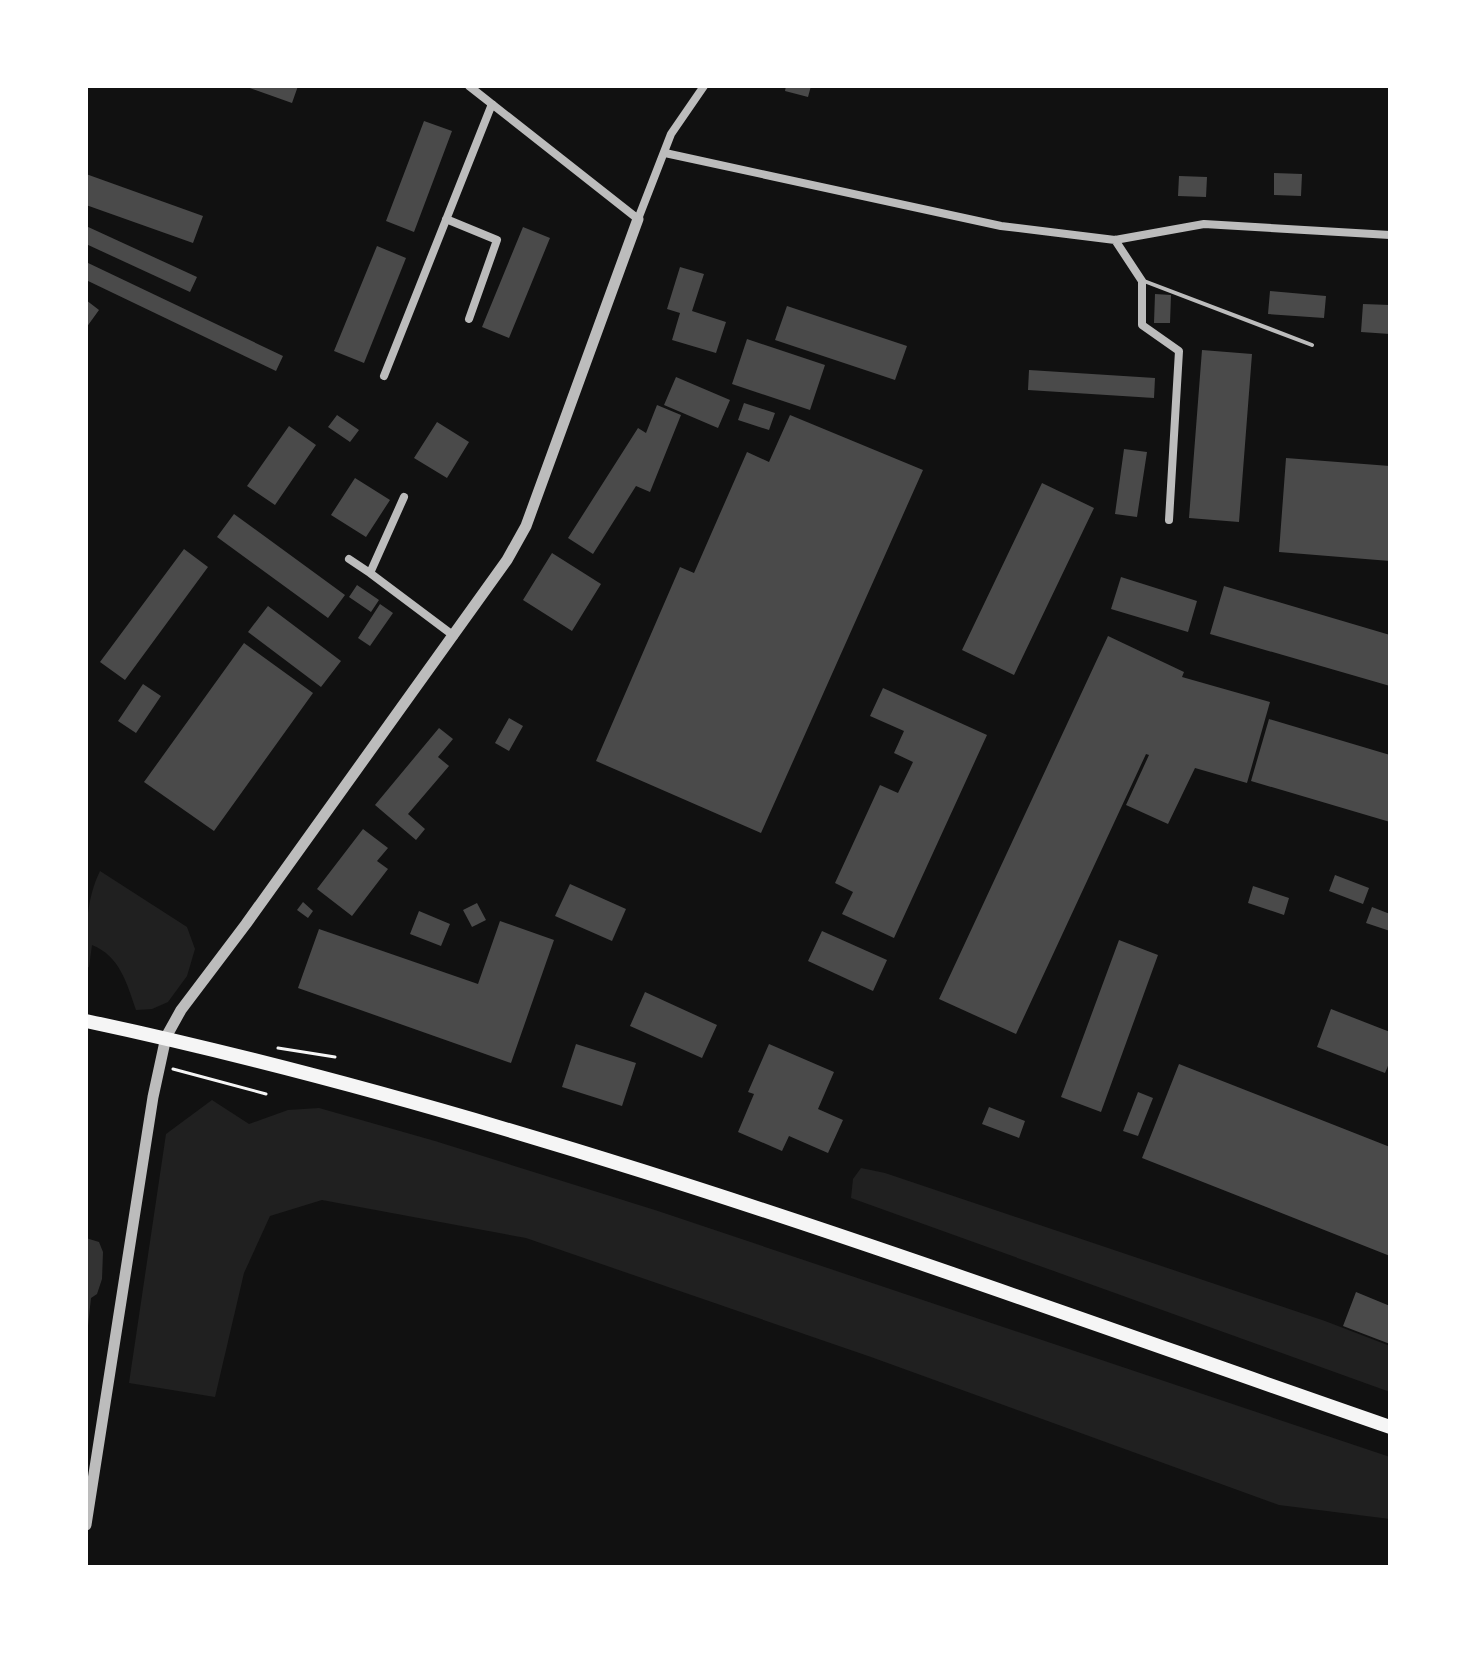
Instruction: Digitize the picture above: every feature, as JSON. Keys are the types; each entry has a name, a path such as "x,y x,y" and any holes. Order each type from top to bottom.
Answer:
{"main road":[{"path":"86,1021 166,1037 453,1113 603,1157 831,1232 1390,1427"}],"street":[{"path":"469,86 638,219"},
{"path":"86,1525 166,1037 190,998 492,583 526,526 671,134 704,86"},
{"path":"384,376 492,104"},
{"path":"665,153 1001,226 1115,240 1204,224 1390,235"},
{"path":"446,219 497,240 469,319"},
{"path":"1115,240 1142,281 1142,325 1179,351 1169,520"},
{"path":"370,573 404,497"},
{"path":"349,559 454,636"}],"lane":[{"path":"1142,281 1312,345"}],"path":[{"path":"278,1048 335,1057"},
{"path":"159,1066 266,1094"}],"shaded area":[{"path":"100,871 187,927 195,949 187,976 168,1002 152,1009 136,1010 116,964 92,945 89,967 86,968 89,907"},
{"path":"212,1100 249,1124 288,1110 319,1108 435,1141 658,1211 1390,1457 1390,1519 1279,1505 871,1357 526,1238 322,1200 270,1216 244,1273 215,1397 129,1383 166,1134"},
{"path":"861,1168 885,1173 1325,1321 1390,1346 1390,1392 851,1198 853,1179"},
{"path":"86,1238 99,1242 103,1252 102,1279 97,1294 91,1298 86,1344"}],"building":[{"path":"244,86 298,86 292,103"},
{"path":"786,86 811,86 808,97 785,91"},
{"path":"424,121 452,131 414,232 386,221"},
{"path":"1274,173 1302,174 1301,196 1274,195"},
{"path":"86,174 203,216 193,243 86,205"},
{"path":"1179,176 1207,177 1206,197 1178,196"},
{"path":"86,226 197,277 190,292 86,244"},
{"path":"523,227 550,238 509,338 482,327"},
{"path":"377,246 406,258 364,363 334,351"},
{"path":"86,262 283,356 276,371 86,280"},
{"path":"680,267 704,274 692,311 726,322 716,353 672,340 680,313 667,309"},
{"path":"1270,291 1326,296 1324,318 1268,314"},
{"path":"1155,294 1171,295 1170,323 1154,323"},
{"path":"86,300 99,310 86,328"},
{"path":"1363,304 1390,305 1390,334 1361,332"},
{"path":"787,306 907,346 895,380 775,340"},
{"path":"747,339 825,365 810,410 732,384"},
{"path":"1202,350 1252,354 1239,522 1189,518"},
{"path":"1029,370 1155,378 1154,398 1028,390"},
{"path":"676,377 730,400 718,428 664,405"},
{"path":"744,403 775,413 769,430 738,420"},
{"path":"657,405 681,415 650,492 636,486 593,554 568,538 638,428 646,433"},
{"path":"337,415 359,430 350,442 328,427"},
{"path":"790,415 923,470 761,833 596,761 680,567 694,573 747,452 769,462"},
{"path":"437,422 469,442 447,478 414,458"},
{"path":"289,426 316,445 275,505 247,486"},
{"path":"1124,449 1147,452 1137,517 1115,514"},
{"path":"1286,458 1390,466 1390,561 1279,552"},
{"path":"355,478 390,500 366,537 331,515"},
{"path":"1042,483 1094,508 1014,675 962,650"},
{"path":"234,514 345,595 328,618 217,537"},
{"path":"184,549 208,567 125,680 100,662"},
{"path":"552,553 601,584 572,631 523,600"},
{"path":"1121,577 1197,601 1188,632 1111,609"},
{"path":"357,585 379,600 371,612 349,597"},
{"path":"1224,586 1390,635 1390,686 1210,634"},
{"path":"380,604 393,613 370,646 358,638"},
{"path":"268,606 341,661 321,687 248,632"},
{"path":"1108,636 1184,672 1182,677 1270,702 1247,783 1195,768 1168,824 1126,805 1149,755 1146,754 1016,1034 939,999"},
{"path":"244,643 313,693 214,831 144,782"},
{"path":"143,684 161,696 136,733 118,721"},
{"path":"883,688 987,735 894,938 842,914 853,892 835,883 880,785 898,793 913,762 894,753 904,731 870,716"},
{"path":"509,718 523,726 509,751 495,743"},
{"path":"1269,719 1390,755 1390,822 1251,781"},
{"path":"439,728 453,739 438,757 449,766 408,814 425,829 416,840 375,805"},
{"path":"363,829 388,848 377,861 388,869 352,916 317,889"},
{"path":"1335,875 1369,888 1363,904 1329,891"},
{"path":"570,884 626,909 612,941 555,916"},
{"path":"1253,886 1289,898 1284,915 1248,903"},
{"path":"303,902 313,911 308,918 297,910"},
{"path":"477,903 486,920 472,927 463,910"},
{"path":"1372,907 1390,914 1390,931 1366,923"},
{"path":"419,911 450,924 441,946 410,934"},
{"path":"500,921 554,940 511,1063 298,988 319,929 478,984"},
{"path":"822,931 887,960 873,991 808,961"},
{"path":"1119,940 1158,955 1101,1112 1061,1097"},
{"path":"645,992 717,1025 702,1058 630,1026"},
{"path":"1331,1009 1390,1032 1390,1061 1385,1073 1317,1047"},
{"path":"576,1044 636,1063 622,1106 562,1087"},
{"path":"769,1044 834,1072 818,1109 843,1120 828,1153 789,1136 782,1151 738,1132 754,1094 748,1092"},
{"path":"1179,1064 1390,1147 1390,1256 1142,1158"},
{"path":"1138,1092 1153,1098 1138,1136 1123,1131"},
{"path":"989,1107 1025,1121 1019,1138 982,1124"},
{"path":"1356,1292 1390,1306 1390,1344 1343,1326"}]}
